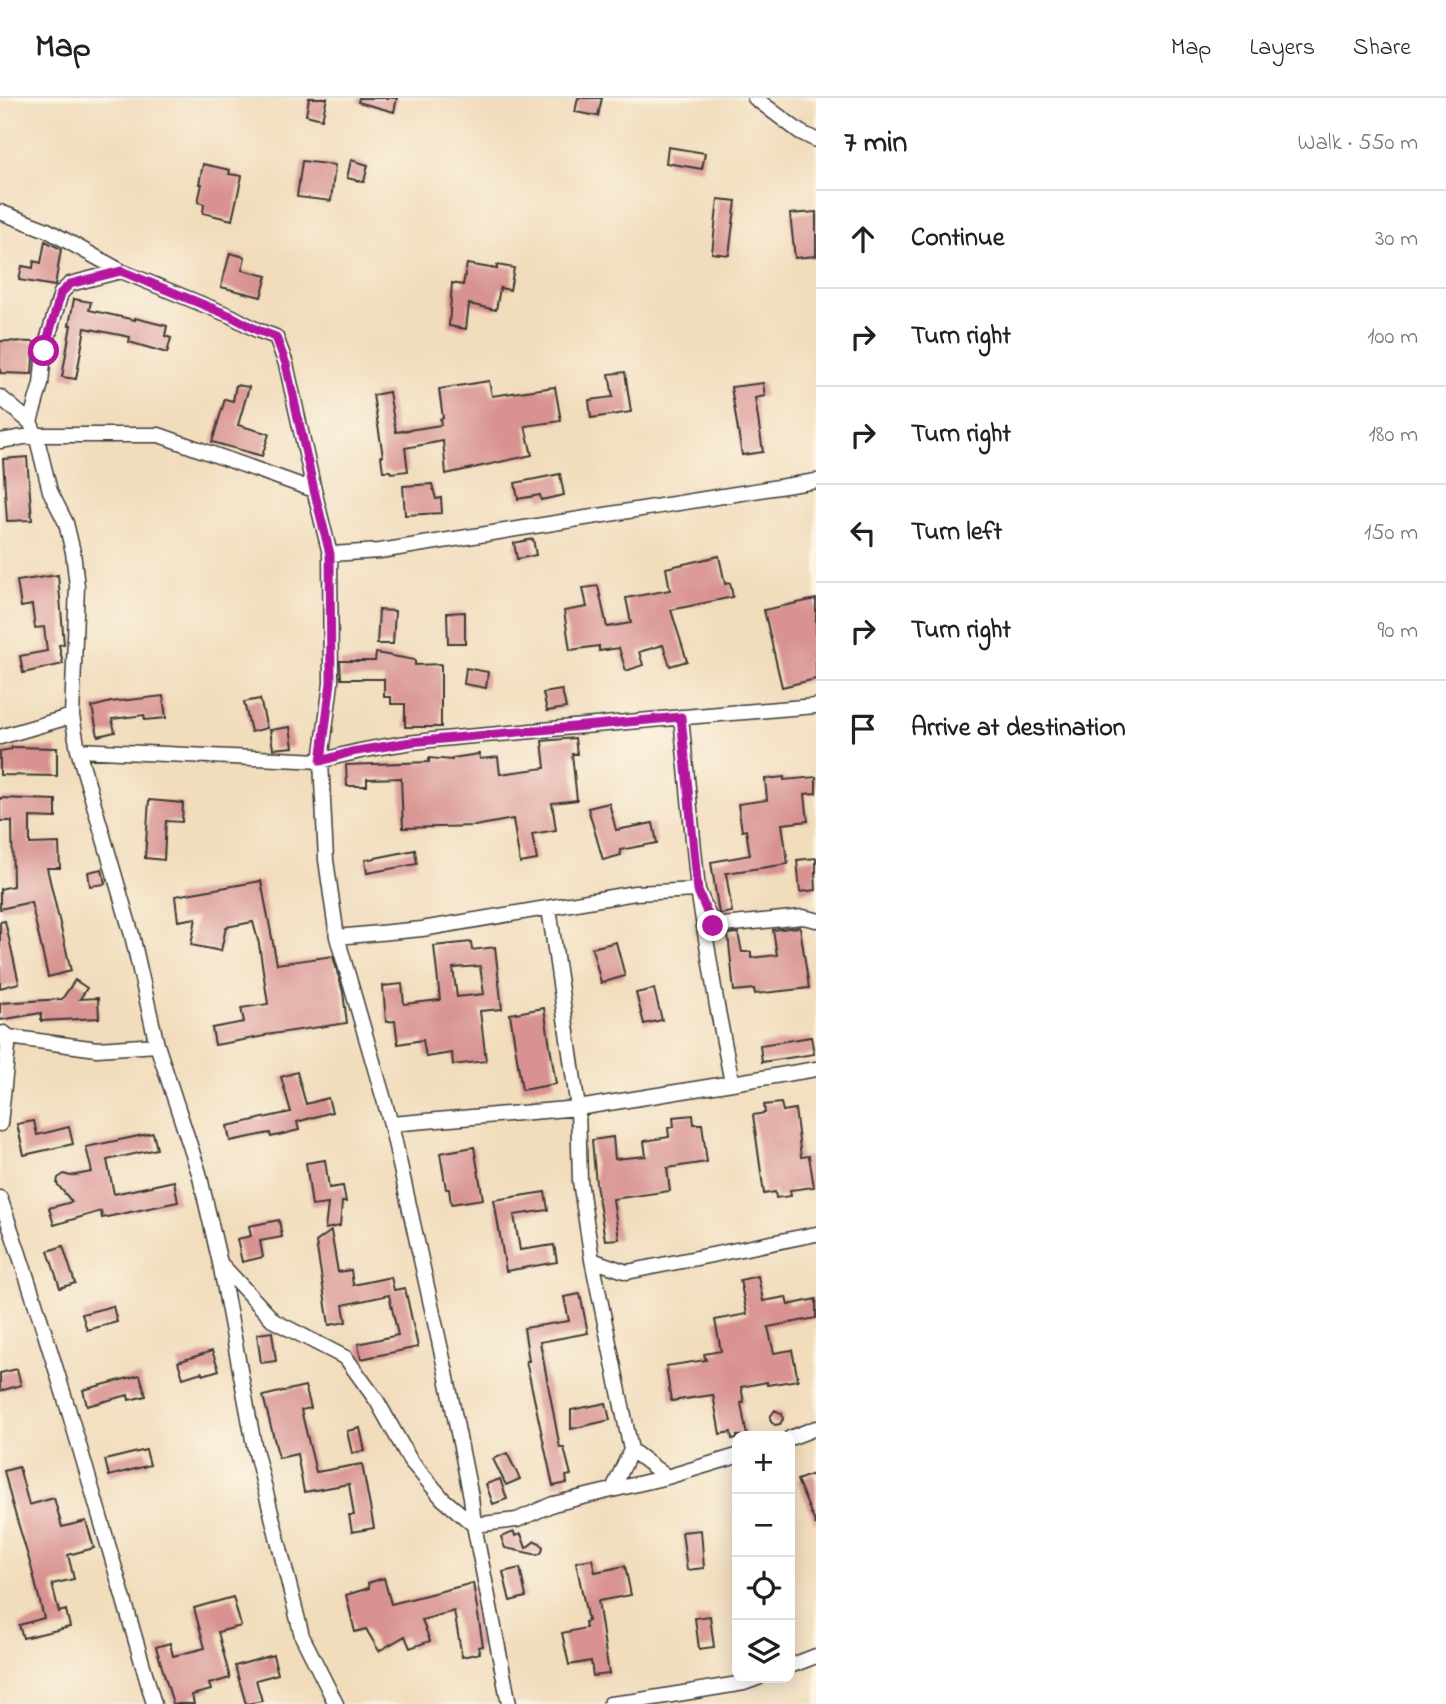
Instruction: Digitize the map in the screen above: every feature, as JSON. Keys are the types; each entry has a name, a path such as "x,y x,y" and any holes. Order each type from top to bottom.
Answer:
{"street":[{"path":"755,98 800,132 816,140"},
{"path":"0,212 47,230 121,271 276,337 286,364 330,554 331,682 321,761 327,860 337,937 391,1124 445,1368 509,1704"},
{"path":"121,271 70,284 61,293 44,351 33,429 50,491 66,523 73,552 77,586 72,716 78,750 132,934 157,1045 199,1173 220,1263 254,1445 302,1636 336,1704"},
{"path":"0,397 33,429"},
{"path":"0,442 33,429 159,435 314,490"},
{"path":"330,554 380,551 816,481"},
{"path":"78,750 321,761 351,752 411,742 816,706"},
{"path":"0,737 72,716"},
{"path":"681,717 698,891 732,1083"},
{"path":"337,937 422,929 635,893 698,891"},
{"path":"698,891 713,926 803,917 816,920"},
{"path":"549,908 578,1108 580,1181 592,1260 631,1450 612,1489"},
{"path":"0,1124 3,1034 97,1049 157,1045"},
{"path":"391,1124 578,1108 816,1069"},
{"path":"0,1198 28,1281 154,1704"},
{"path":"592,1260 627,1272 816,1234"},
{"path":"220,1263 274,1321 346,1358 377,1401 410,1460 443,1499 474,1525 517,1520 553,1504 667,1477 732,1458"},
{"path":"795,1436 816,1428"},
{"path":"631,1450 667,1477"},
{"path":"795,1664 816,1656"},
{"path":"610,1704 744,1683"}],"building":[{"path":"309,98 327,98 322,119 306,115"},
{"path":"359,98 397,98 394,112 358,102"},
{"path":"578,98 602,98 598,116 575,112"},
{"path":"668,147 705,153 702,169 666,163"},
{"path":"351,160 368,165 364,182 347,178"},
{"path":"302,161 335,165 331,201 297,197"},
{"path":"203,164 230,170 229,174 242,176 232,220 203,213 204,204 198,202"},
{"path":"718,199 736,201 729,255 712,253"},
{"path":"816,212 816,256 795,258 790,214"},
{"path":"45,241 61,249 55,286 19,280 22,266 33,268 34,261 41,263"},
{"path":"230,253 245,257 242,270 267,276 261,297 221,287"},
{"path":"467,264 497,269 497,265 514,268 510,290 500,288 496,310 469,304 466,329 449,326 452,283 463,285"},
{"path":"74,299 91,302 89,310 167,326 165,336 171,338 167,353 129,342 130,337 85,328 76,379 62,377"},
{"path":"0,341 34,342 32,374 0,373"},
{"path":"625,372 631,412 591,418 589,400 613,397 609,374"},
{"path":"489,381 492,396 555,387 561,421 525,426 532,455 446,474 443,441 405,448 408,471 383,471 373,395 389,392 396,432 441,425 440,419 443,418 439,389"},
{"path":"763,383 765,396 755,398 763,452 742,455 731,387"},
{"path":"236,385 249,387 238,425 269,434 262,456 212,442 225,399 233,401"},
{"path":"27,457 32,520 7,521 3,459"},
{"path":"560,474 564,495 541,500 540,495 518,499 515,483"},
{"path":"432,484 436,499 441,498 442,513 405,515 403,486"},
{"path":"533,539 536,555 517,559 514,543"},
{"path":"719,556 725,584 730,583 733,597 671,610 687,661 670,666 663,645 639,652 643,665 626,671 619,648 599,651 599,646 570,650 564,611 587,607 583,588 598,586 607,627 631,623 626,598 670,590 666,568"},
{"path":"58,575 64,644 59,645 63,664 23,673 20,656 47,651 44,627 35,628 32,605 21,607 17,581"},
{"path":"816,599 816,679 782,687 764,610"},
{"path":"379,610 395,611 393,644 377,644"},
{"path":"465,612 465,643 448,643 447,613"},
{"path":"376,653 415,660 415,665 441,664 441,727 405,727 405,704 391,704 391,697 384,697 384,679 341,679 340,661 375,661"},
{"path":"466,668 488,672 486,688 464,684"},
{"path":"562,690 566,708 547,711 543,693"},
{"path":"163,696 166,718 145,720 144,715 112,719 115,732 98,736 92,707"},
{"path":"260,699 267,728 251,732 244,702"},
{"path":"290,727 293,747 273,749 270,730"},
{"path":"575,738 577,754 572,754 577,800 552,803 556,830 532,834 537,860 520,863 513,819 475,826 403,828 401,778 367,779 367,786 347,786 346,765 429,762 429,758 452,760 479,754 480,759 498,757 500,774 545,768 542,741"},
{"path":"12,747 57,748 57,776 0,775 0,751"},
{"path":"784,777 784,780 816,777 816,793 805,794 808,821 782,824 788,864 726,873 732,912 719,914 711,862 750,855 746,830 742,831 738,804 767,800 765,779"},
{"path":"0,798 56,800 56,818 30,817 30,844 59,843 60,868 47,868 71,971 48,977 31,902 0,909 0,889 13,886 12,821 0,821"},
{"path":"149,800 183,803 182,822 166,821 164,860 145,858"},
{"path":"609,803 616,830 653,823 657,843 620,850 621,855 603,860 588,808"},
{"path":"415,850 417,864 367,873 365,860"},
{"path":"816,858 816,890 800,892 797,860"},
{"path":"102,869 105,884 90,886 88,872"},
{"path":"261,881 277,964 333,956 343,992 347,1023 215,1045 212,1028 244,1022 241,1008 268,1004 259,944 253,922 226,927 221,951 191,945 196,918 178,921 175,896"},
{"path":"5,921 19,983 0,988 0,922"},
{"path":"800,927 809,988 755,994 754,989 734,991 728,934 738,933 742,952 751,952 751,958 777,955 773,930"},
{"path":"471,942 472,950 495,947 502,1009 480,1011 486,1061 453,1065 452,1053 426,1057 423,1040 398,1044 395,1021 386,1022 383,986 402,984 404,1004 440,1000 434,946","holes":["480,966 484,994 457,997 453,968"]},
{"path":"616,942 625,976 601,983 592,948"},
{"path":"75,980 87,988 80,999 98,998 99,1018 41,1021 41,1013 0,1020 0,1003 62,999"},
{"path":"654,989 662,1020 644,1024 636,993"},
{"path":"544,1008 556,1084 522,1090 510,1014"},
{"path":"811,1037 814,1054 762,1062 760,1045"},
{"path":"297,1072 306,1104 328,1098 332,1112 297,1122 299,1130 271,1137 270,1133 230,1141 227,1126 291,1112 281,1077"},
{"path":"781,1103 783,1111 795,1109 801,1157 809,1156 814,1187 790,1190 791,1196 776,1198 775,1192 764,1194 753,1115 765,1113 764,1105"},
{"path":"693,1115 694,1124 702,1124 707,1162 667,1168 670,1191 613,1199 619,1239 605,1240 592,1140 613,1137 615,1159 646,1156 644,1141 669,1137 668,1128 674,1127 673,1117"},
{"path":"34,1121 37,1135 69,1127 73,1144 24,1155 17,1124"},
{"path":"153,1133 157,1149 107,1160 114,1194 174,1181 178,1202 102,1218 101,1211 54,1225 49,1208 72,1202 57,1184 58,1178 64,1174 70,1176 92,1172 86,1147"},
{"path":"474,1147 483,1199 451,1204 440,1153"},
{"path":"325,1160 329,1188 343,1186 346,1202 342,1202 340,1226 325,1229 328,1204 312,1206 306,1163"},
{"path":"545,1192 548,1210 514,1215 520,1250 554,1245 557,1262 506,1271 494,1200"},
{"path":"279,1220 282,1237 260,1241 263,1257 242,1262 237,1239 251,1236 249,1226"},
{"path":"331,1231 338,1272 351,1270 353,1285 391,1277 394,1290 405,1288 418,1347 361,1359 358,1344 398,1335 389,1295 343,1305 346,1322 329,1325 316,1242"},
{"path":"63,1246 75,1283 60,1288 48,1251"},
{"path":"758,1276 763,1301 786,1297 788,1305 816,1299 816,1318 768,1327 774,1353 792,1350 798,1380 741,1387 746,1431 732,1431 732,1439 731,1432 720,1434 713,1395 671,1401 666,1366 706,1360 704,1354 721,1351 715,1320 747,1314 740,1280"},
{"path":"580,1294 588,1333 540,1342 560,1448 564,1448 571,1475 566,1476 567,1483 553,1486 526,1361 529,1361 524,1328 569,1321 564,1297"},
{"path":"113,1306 117,1322 87,1330 82,1314"},
{"path":"272,1332 276,1361 261,1363 257,1334"},
{"path":"212,1351 219,1370 183,1378 178,1362"},
{"path":"17,1369 21,1385 0,1391 0,1373"},
{"path":"140,1375 146,1396 129,1400 128,1395 87,1406 83,1390"},
{"path":"305,1386 311,1408 301,1410 316,1472 362,1464 374,1528 352,1532 349,1515 354,1515 349,1484 304,1492 297,1454 279,1458 263,1396"},
{"path":"606,1403 610,1420 571,1429 571,1410"},
{"path":"775,1410 782,1414 783,1419 780,1424 775,1425 770,1417"},
{"path":"360,1428 365,1451 352,1453 347,1431"},
{"path":"146,1450 150,1465 109,1476 105,1460"},
{"path":"507,1453 520,1479 506,1485 493,1459"},
{"path":"19,1467 29,1505 54,1498 62,1527 86,1521 94,1548 68,1555 74,1579 52,1584 59,1612 66,1610 70,1627 23,1638 19,1625 44,1618 4,1471"},
{"path":"813,1474 816,1481 816,1525 797,1480"},
{"path":"500,1479 507,1499 493,1504 486,1484"},
{"path":"701,1530 704,1568 687,1570 682,1532"},
{"path":"514,1532 515,1536 521,1534 526,1548 535,1541 540,1543 542,1552 538,1555 505,1548 501,1537"},
{"path":"592,1559 595,1572 625,1566 631,1595 598,1601 609,1674 593,1676 591,1661 569,1665 562,1633 586,1628 585,1622 588,1621 576,1562"},
{"path":"520,1568 526,1597 510,1601 503,1572"},
{"path":"384,1578 391,1604 473,1583 483,1646 478,1647 480,1653 462,1657 454,1611 422,1620 430,1641 410,1648 405,1636 379,1651 366,1629 355,1632 346,1595 369,1588 368,1583"},
{"path":"233,1597 241,1626 218,1632 230,1678 209,1684 211,1690 192,1695 194,1704 173,1704 156,1647 170,1643 173,1656 205,1648 194,1608"},
{"path":"710,1616 714,1647 699,1649 695,1618"},
{"path":"273,1655 278,1674 256,1680 262,1701 246,1704 235,1666"}],"route":[{"path":"44,351 61,293 70,284 121,271 276,337 286,364 330,554 331,682 321,761 351,752 411,742 681,717 698,891 713,926"}]}
